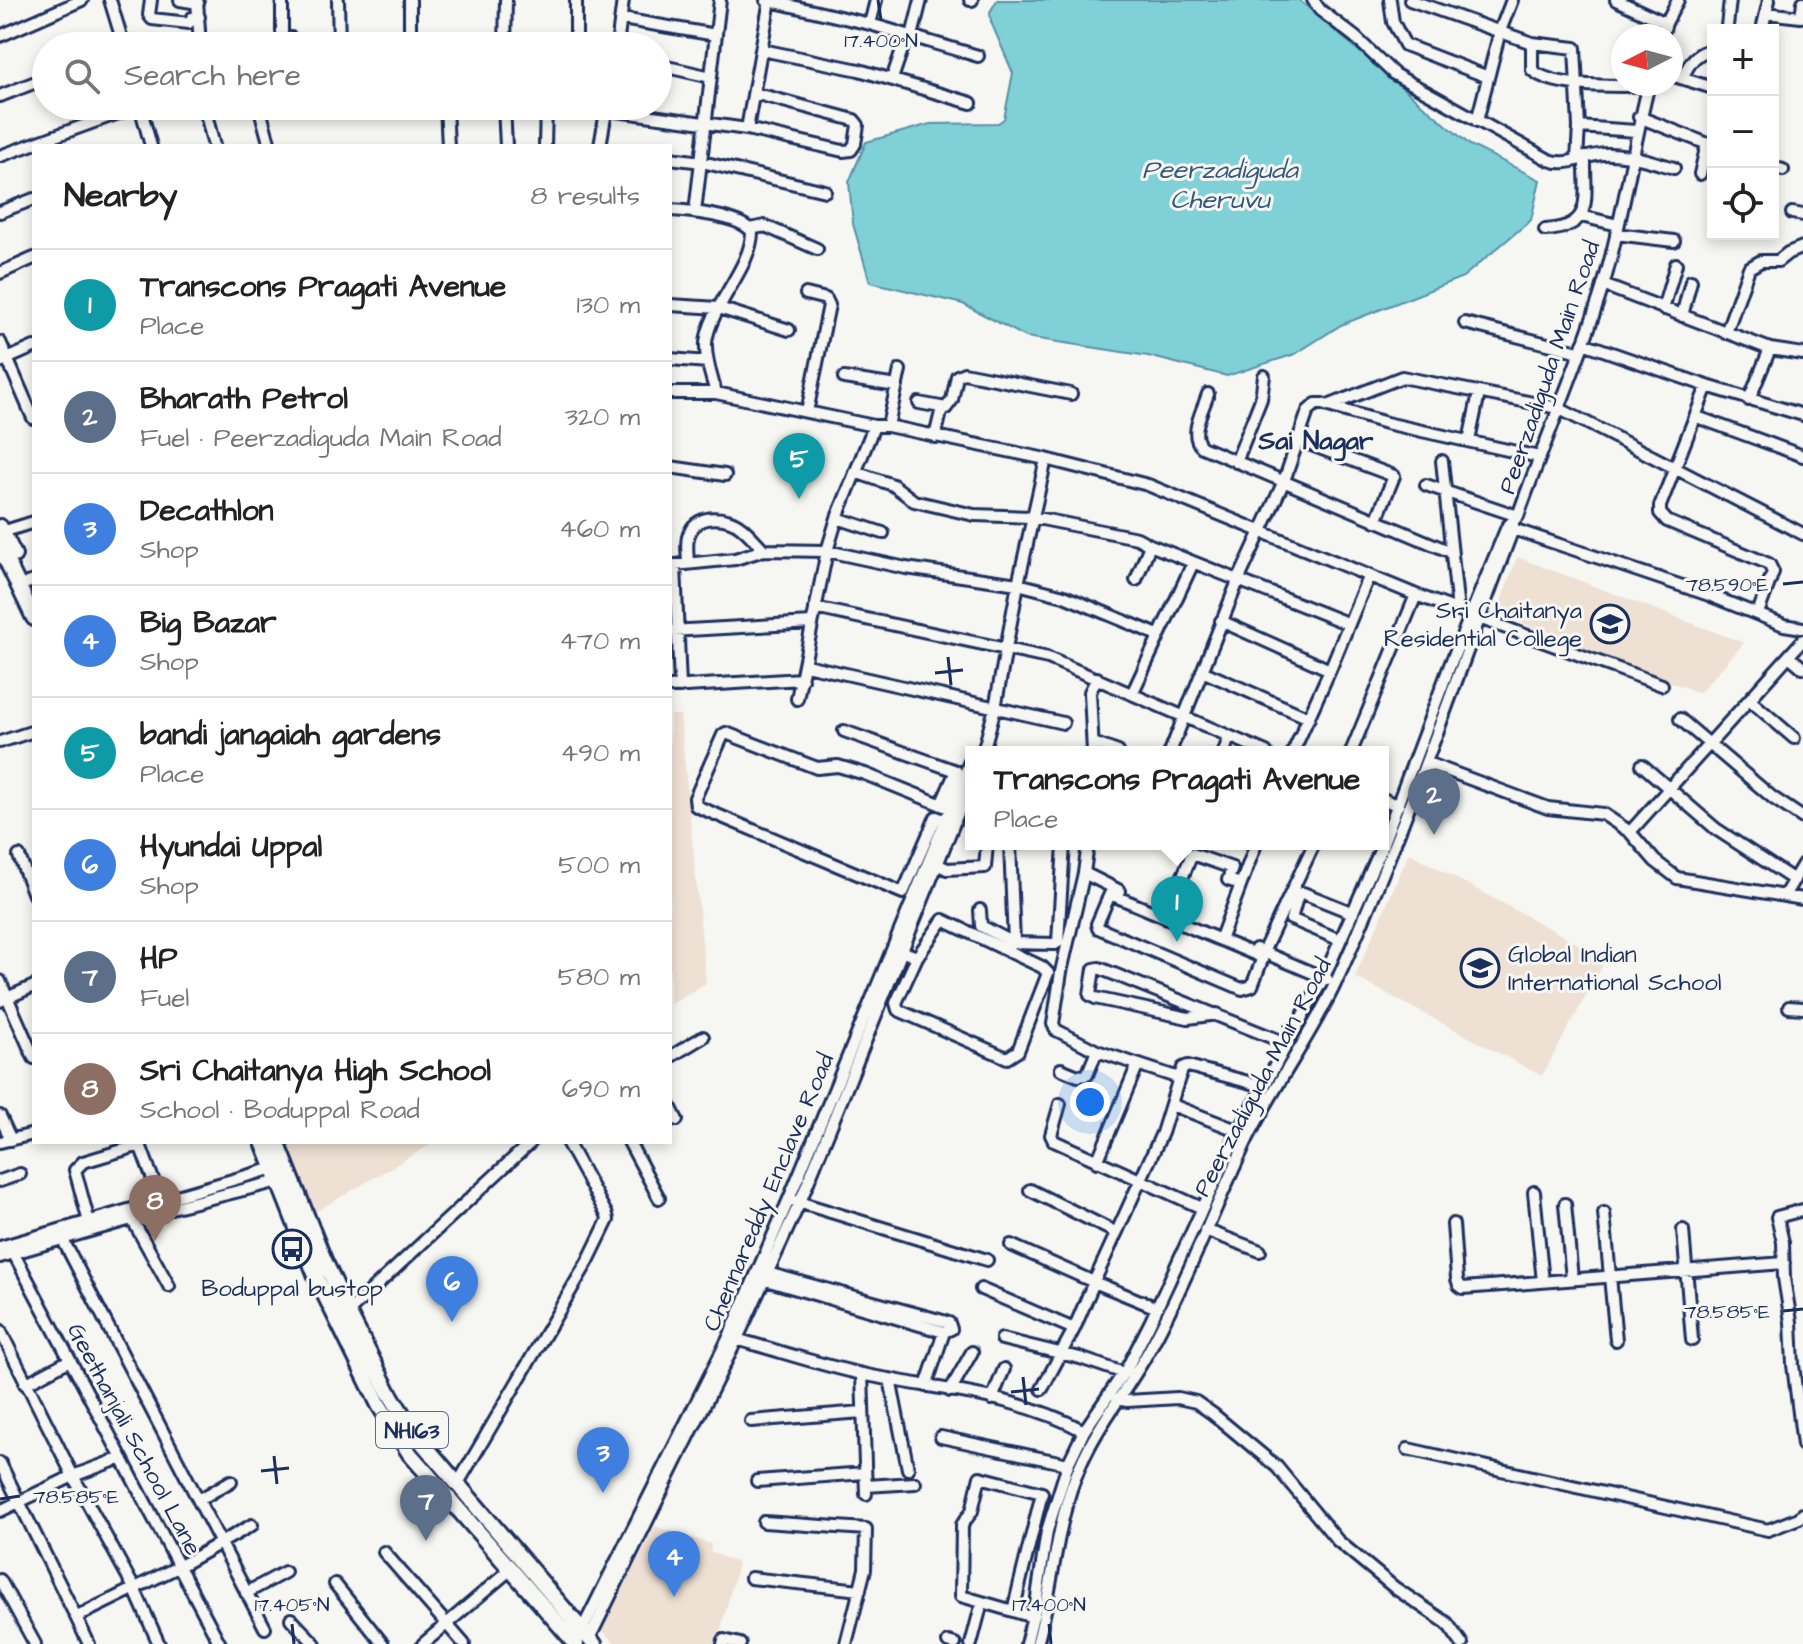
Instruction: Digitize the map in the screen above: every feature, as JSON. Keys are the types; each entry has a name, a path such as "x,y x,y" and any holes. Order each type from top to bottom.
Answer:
{"highway":[{"path":"1,535 4,567 32,615"},
{"path":"1,535 30,582"},
{"name":"NH163","path":"264,1144 318,1281 414,1433 585,1640"},
{"name":"NH163","path":"278,1144 348,1312 352,1335 379,1405 410,1454 511,1569 585,1640"}],"street":[{"path":"0,36 82,0"},
{"path":"110,0 119,32"},
{"path":"151,0 149,15 152,19 189,23 192,18 199,17"},
{"path":"180,0 198,2 200,32"},
{"path":"282,0 287,32"},
{"path":"338,0 339,32"},
{"path":"410,0 410,32"},
{"path":"505,32 506,0"},
{"path":"576,0 576,32"},
{"path":"620,32 623,0"},
{"path":"695,212 720,0"},
{"path":"747,129 769,0 870,24 978,56"},
{"path":"870,24 876,0"},
{"path":"892,79 921,0"},
{"path":"1313,0 1320,10 1355,37 1394,74 1549,160 1559,164 1608,153 1674,168"},
{"path":"1390,0 1393,22 1405,45 1488,77"},
{"path":"1410,0 1532,43 1575,48 1584,210 1570,227 1545,230"},
{"path":"1477,121 1500,31 1512,0"},
{"path":"1616,0 1666,23 1678,0"},
{"path":"1727,24 1730,0"},
{"path":"1763,24 1769,0"},
{"path":"1766,13 1801,17 1803,2"},
{"path":"622,19 716,35"},
{"path":"1532,43 1532,70 1535,73 1576,84 1611,84"},
{"path":"762,50 892,79 971,103"},
{"path":"1683,69 1700,52 1707,50"},
{"path":"672,68 711,77"},
{"path":"1683,78 1707,86"},
{"path":"0,96 32,83"},
{"path":"672,118 747,129 843,151 852,148 858,130 854,120 754,93"},
{"name":"Peerzadiguda Main Road","path":"1389,829 1431,733 1474,616 1515,522 1581,348 1603,285 1646,96"},
{"path":"1639,117 1707,144"},
{"path":"33,144 100,120"},
{"path":"143,120 150,144"},
{"path":"208,120 214,144"},
{"path":"263,120 269,144"},
{"path":"447,120 448,144"},
{"path":"505,120 506,144"},
{"path":"545,144 546,120"},
{"path":"600,144 605,120"},
{"path":"1579,127 1636,131"},
{"path":"0,156 32,144"},
{"path":"1700,174 1707,154"},
{"path":"672,158 702,162 825,191"},
{"path":"0,212 32,200"},
{"path":"672,210 695,212 744,224 750,229 752,238 748,251 707,336 708,362 716,393"},
{"path":"1581,216 1617,229 1674,241"},
{"path":"750,229 765,226 817,249"},
{"path":"1726,333 1749,268 1761,261 1778,261 1803,247"},
{"path":"0,273 32,259"},
{"path":"1663,309 1676,264"},
{"path":"1682,316 1691,281"},
{"path":"1603,285 1770,349 1803,354"},
{"path":"806,294 826,299 829,305 807,412"},
{"path":"672,305 719,308 789,330"},
{"path":"1465,323 1581,348 1803,415"},
{"path":"0,342 4,360 32,416"},
{"path":"4,360 32,348"},
{"path":"1749,400 1770,349"},
{"path":"672,359 708,362"},
{"path":"888,426 900,370"},
{"path":"919,403 942,408 949,405 957,376 964,373 1071,394"},
{"path":"1236,462 1261,399 1264,376"},
{"path":"1328,406 1402,377 1558,408 1803,534"},
{"path":"844,378 897,386"},
{"path":"1707,386 1660,506 1662,518 1769,564 1773,572 1758,613"},
{"path":"672,393 716,393 874,426 888,426 1046,459 1148,485 1416,595 1662,685"},
{"path":"1469,441 1479,393"},
{"path":"1208,394 1195,439 1202,447 1451,552"},
{"path":"1173,746 1221,621 1284,481 1308,411 1316,404 1539,457"},
{"path":"935,437 942,408"},
{"path":"1697,417 1803,456"},
{"path":"797,699 827,551 874,426"},
{"path":"1298,440 1394,476 1376,521"},
{"path":"984,746 995,708 1046,459"},
{"path":"1442,461 1458,611"},
{"path":"672,467 725,475"},
{"path":"855,472 893,485 914,501 974,515 1032,517 1137,538 1349,624"},
{"path":"1426,485 1784,625 1803,628"},
{"path":"688,564 689,533 697,523 706,519 718,518 741,526 764,550"},
{"path":"837,518 883,533"},
{"path":"1,535 32,523"},
{"path":"1136,580 1150,545"},
{"path":"802,679 675,687 672,566 735,559 764,550 827,551 906,568 1018,584 1064,596 1158,635"},
{"path":"1132,694 1193,563"},
{"path":"1296,746 1369,575"},
{"path":"1353,746 1416,595"},
{"path":"815,608 1048,658 1251,746"},
{"path":"1221,621 1330,670"},
{"path":"674,630 812,623"},
{"path":"1630,832 1803,640"},
{"path":"1789,656 1803,668"},
{"path":"806,665 1063,723"},
{"path":"1202,671 1309,718"},
{"path":"1093,746 1090,692 1097,678"},
{"path":"1751,701 1794,738"},
{"path":"1680,719 1773,798 1803,818"},
{"path":"844,731 956,771 950,808 865,774 838,766 817,768 726,733 695,798 696,806 903,893 945,820"},
{"path":"0,742 32,732"},
{"name":"Peerzadiguda Main Road","path":"1026,1644 1047,1531 1068,1464 1084,1431 1113,1400 1152,1346 1249,1137 1336,982 1410,810 1427,763 1431,733"},
{"path":"1226,746 1229,737"},
{"path":"980,746 985,740"},
{"path":"1427,763 1548,808 1603,814 1630,832 1655,861 1677,878 1803,899"},
{"path":"1642,765 1716,829 1794,880"},
{"name":"Chennareddy Enclave Road","path":"585,1640 733,1338 795,1201 916,905 945,820 950,808 964,795"},
{"path":"1389,802 1398,806"},
{"name":"Chennareddy Enclave Road","path":"916,905 937,864 945,820"},
{"path":"937,864 947,869 985,867 986,850"},
{"path":"1010,850 1014,943"},
{"path":"980,910 981,926 1014,943 1058,942 1064,850"},
{"path":"1087,850 1053,1024 1056,1030 1097,1051 1179,1078"},
{"path":"1222,935 1254,850"},
{"path":"1311,850 1262,956 1252,986 1242,989 1098,928 1097,924 1108,897 1115,895 1259,956 1262,956 1336,982"},
{"name":"Peerzadiguda Main Road","path":"1037,1644 1058,1541 1079,1468 1239,1131 1324,977 1380,850"},
{"path":"1168,912 1192,854 1232,868 1228,880 1241,884"},
{"path":"19,856 32,890"},
{"path":"1784,896 1803,864"},
{"path":"1084,873 1262,956"},
{"path":"1340,940 1291,919 1298,894 1303,893 1353,913"},
{"path":"943,920 1048,973 1018,1051 1007,1058 898,1010 896,1003 917,957 943,920"},
{"path":"898,950 917,957"},
{"path":"1217,1014 1188,1018 1095,998 1090,995 1094,969 1099,968 1217,1014 1288,1044"},
{"path":"0,981 4,1000 32,1054"},
{"path":"4,1000 32,987"},
{"path":"1789,1007 1803,1008"},
{"path":"672,1056 703,1037"},
{"path":"1061,1069 1078,1076 1087,1075 1097,1051"},
{"path":"1097,1162 1137,1066"},
{"path":"1042,1389 1074,1329 1140,1182 1172,1105 1183,1068 1188,1066 1263,1086"},
{"path":"1060,1104 1051,1138 1140,1182 1202,1208"},
{"path":"1172,1105 1239,1131"},
{"path":"672,1110 677,1120"},
{"path":"0,1116 6,1141 32,1134"},
{"path":"89,1222 75,1170 83,1162 140,1144 161,1201"},
{"path":"348,1312 529,1144"},
{"path":"457,1485 588,1261 608,1220 568,1144"},
{"path":"630,1144 659,1198"},
{"path":"0,1181 20,1174"},
{"path":"0,1247 161,1201 276,1174"},
{"path":"0,1257 276,1174"},
{"path":"1030,1190 1115,1232"},
{"path":"1534,1192 1543,1282"},
{"path":"795,1201 987,1260"},
{"path":"1565,1204 1572,1279"},
{"path":"1803,1210 1777,1217 1783,1242 1803,1445"},
{"path":"1604,1213 1616,1340"},
{"path":"132,1219 169,1286"},
{"path":"1453,1224 1459,1285 1463,1288 1784,1263"},
{"path":"1205,1230 1260,1251"},
{"path":"1683,1230 1692,1340"},
{"path":"63,1240 265,1628"},
{"path":"1011,1245 1157,1308"},
{"name":"Geethanjali School Lane","path":"14,1254 220,1644"},
{"path":"761,1274 926,1322 949,1323 950,1331 944,1332 926,1386"},
{"path":"981,1289 1074,1329"},
{"path":"0,1330 25,1384 134,1588 159,1644"},
{"path":"733,1338 862,1374 1045,1412 1084,1431"},
{"path":"1002,1339 1080,1358 1124,1373"},
{"path":"950,1391 972,1352"},
{"path":"25,1384 70,1360"},
{"path":"992,1399 1004,1369"},
{"path":"862,1374 866,1490 915,1483"},
{"path":"890,1379 908,1469"},
{"path":"1113,1400 1178,1398 1196,1402 1277,1467 1338,1541 1395,1588 1447,1623 1462,1644"},
{"path":"751,1421 862,1412"},
{"path":"941,1437 1068,1464"},
{"path":"1408,1449 1768,1530 1803,1514"},
{"path":"0,1511 73,1476 121,1458"},
{"path":"0,1463 89,1644"},
{"path":"757,1481 865,1473"},
{"path":"1013,1611 1042,1493 980,1477 972,1511 962,1525 961,1596 1033,1617"},
{"path":"199,1500 231,1481"},
{"path":"764,1522 866,1529 865,1569 846,1644"},
{"path":"76,1617 180,1566 252,1525"},
{"path":"384,1552 464,1644"},
{"path":"423,1644 511,1569"},
{"path":"246,1593 285,1572"},
{"path":"751,1578 860,1590"},
{"path":"0,1580 35,1644"},
{"path":"335,1584 383,1644"},
{"path":"971,1644 980,1610"},
{"path":"291,1619 315,1644"},
{"path":"723,1644 724,1640 729,1640 740,1644"}],"shaded area":[{"name":"Sri Chaitanya Residential College","path":"1517,557 1744,643 1699,693 1497,613"},
{"path":"672,715 680,715 706,983 672,1003"},
{"name":"Global Indian International School","path":"1409,853 1606,959 1542,1076 1355,977"},
{"path":"288,1144 432,1144 315,1212"},
{"path":"655,1526 711,1544 710,1552 738,1563 717,1644 616,1644 602,1630"}],"water":[{"name":"Peerzadiguda Cheruvu","path":"997,0 1299,0 1470,145 1540,180 1531,220 1463,277 1341,325 1295,354 1227,376 1148,356 1026,337 963,304 870,282 853,224 849,182 866,142 930,124 998,123 1004,119 1013,73 991,22 990,12"}],"place":[{"name":"bandi jangaiah gardens","path":"799,499"},
{"name":"Sri Chaitanya Residential College","path":"1610,624"},
{"name":"Bharath Petrol","path":"1434,835"},
{"name":"Transcons Pragati Avenue","path":"1177,942"},
{"name":"Global Indian International School","path":"1480,968"},
{"name":"Sri Chaitanya High School","path":"155,1241"},
{"name":"Boduppal bustop","path":"292,1249"},
{"name":"Hyundai Uppal","path":"452,1322"},
{"name":"Decathlon","path":"603,1493"},
{"name":"HP","path":"426,1541"},
{"name":"Big Bazar","path":"674,1597"}],"district":[{"name":"Sai Nagar","path":"1316,440"}]}
